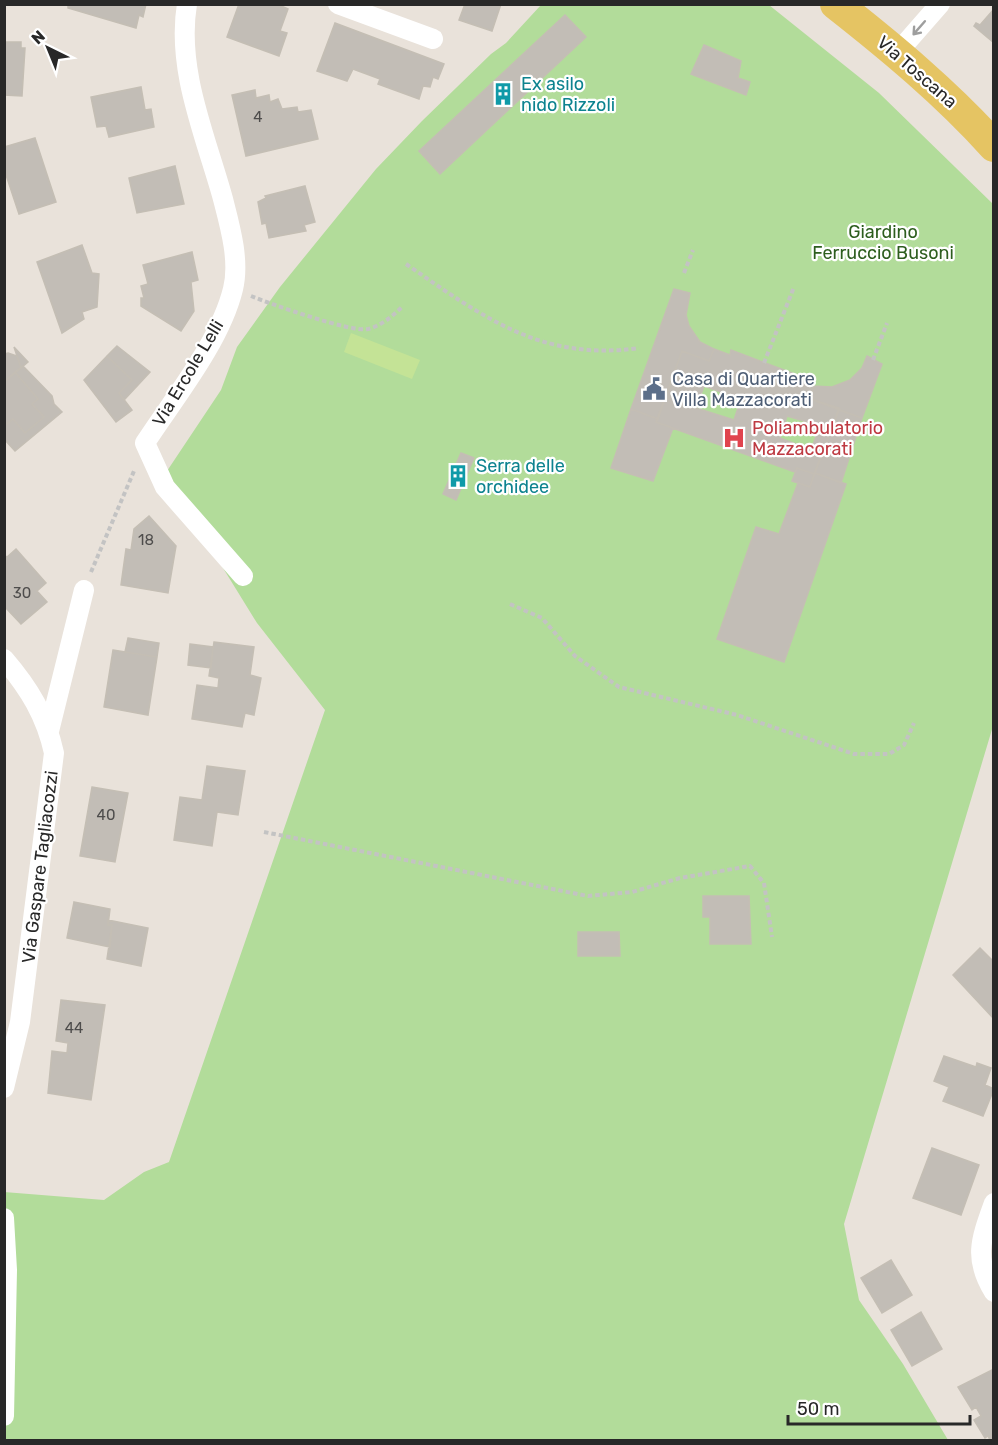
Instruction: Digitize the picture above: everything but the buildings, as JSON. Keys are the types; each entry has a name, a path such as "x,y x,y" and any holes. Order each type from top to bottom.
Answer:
{"main road":[{"name":"Via Toscana","path":"836,4 898,52 967,116 993,146"}],"street":[{"name":"Via Ercole Lelli","path":"146,443 216,333 233,288 234,259 230,224 184,59 187,4"},
{"path":"338,4 433,39"},
{"path":"898,52 940,4"},
{"path":"146,443 165,487 243,576"},
{"path":"49,731 84,590"},
{"name":"Via Gaspare Tagliacozzi","path":"4,659 39,705 54,753 20,1022 4,1088"},
{"path":"993,1203 983,1234 980,1258 984,1276 993,1292"},
{"path":"4,1218 7,1270 4,1416"}],"path":[{"path":"684,273 693,250"},
{"path":"406,264 483,317 536,342 607,353 639,348"},
{"path":"764,363 794,287"},
{"path":"233,288 269,303 366,330 388,320 403,306"},
{"path":"873,360 886,322"},
{"name":"Via Ercole Lelli","path":"84,590 146,443"},
{"path":"510,604 542,618 575,656 619,687 737,715 854,754 889,754 904,745 914,723"},
{"path":"264,832 588,896 632,892 680,878 750,866 764,883 772,938"}],"green space":[{"name":"Giardino Ferruccio Busoni","path":"541,5 769,5 879,93 993,204 993,726 844,1224 859,1300 903,1364 948,1440 5,1440 4,1192 104,1200 144,1172 169,1162 325,710 257,623 165,474 221,390 237,347 280,287 376,169 491,54 506,43"},
{"path":"351,333 420,360 412,379 344,352"}],"place":[{"name":"Ex asilo nido Rizzoli","path":"503,94"},
{"name":"Casa di Quartiere Villa Mazzacorati","path":"654,389"},
{"name":"Poliambulatorio Mazzacorati","path":"734,438"},
{"name":"Serra delle orchidee","path":"458,476"}]}
